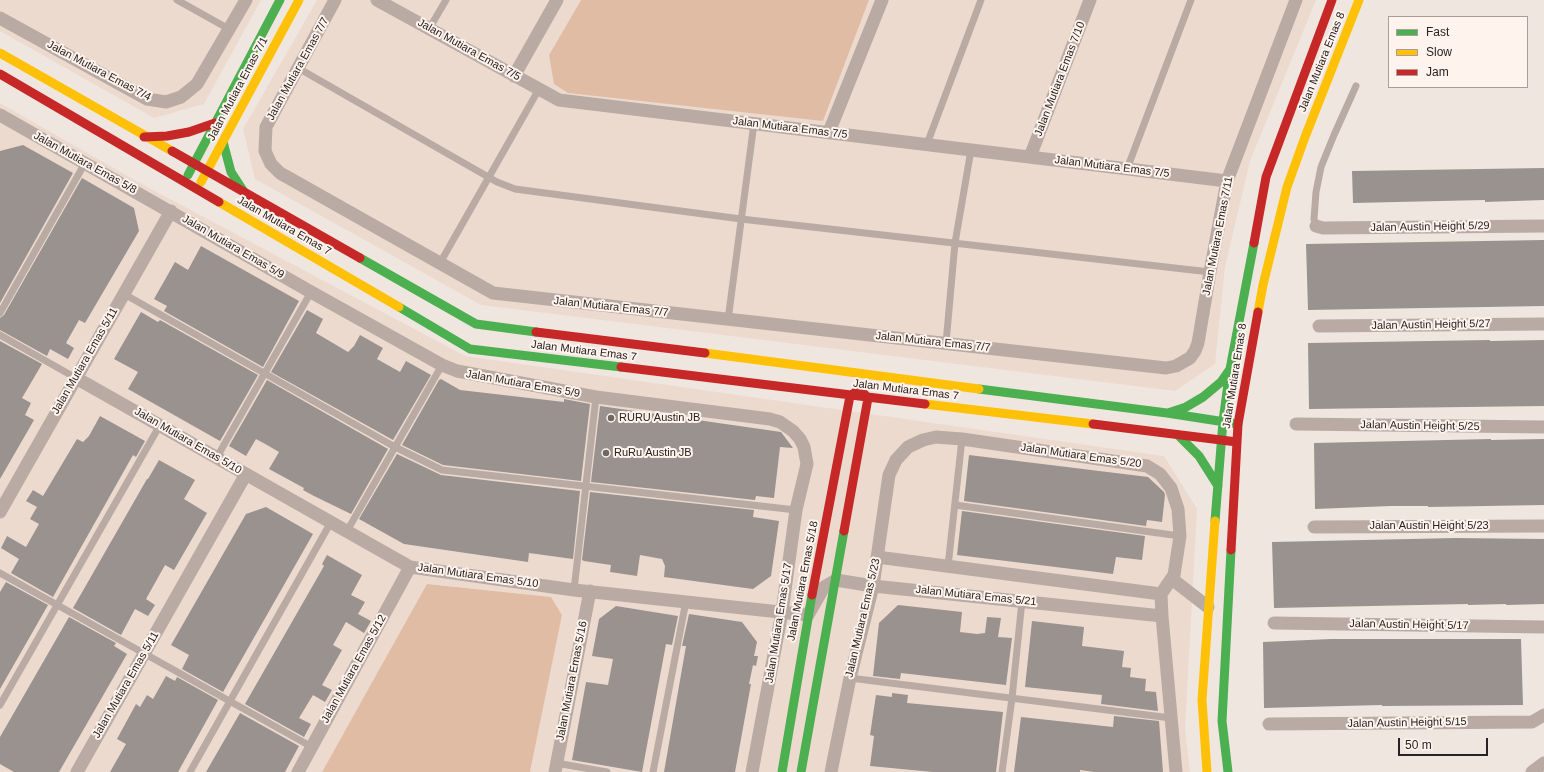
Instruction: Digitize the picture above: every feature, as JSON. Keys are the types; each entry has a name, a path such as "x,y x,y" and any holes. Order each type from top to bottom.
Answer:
{"street":[{"name":"Jalan Mutiara Emas 7/4","path":"0,18 147,99 166,102 181,97 197,84 246,0"},
{"name":"Jalan Mutiara Emas 7/1","path":"185,182 280,0"},
{"name":"Jalan Mutiara Emas 7/1","path":"198,190 299,0"},
{"name":"Jalan Mutiara Emas 7/7","path":"335,0 266,127 265,151 271,164 280,173 496,294 1166,368"},
{"name":"Jalan Mutiara Emas 7/5","path":"378,0 559,100 1227,181"},
{"path":"514,76 557,0"},
{"path":"829,132 882,0"},
{"name":"Jalan Mutiara Emas 7/10","path":"1030,157 1090,0"},
{"name":"Jalan Mutiara Emas 7/11","path":"1166,368 1183,364 1195,351 1198,343 1227,181 1296,0"},
{"name":"Jalan Mutiara Emas 8","path":"1207,772 1202,700 1223,421 1230,369 1266,176 1332,0"},
{"name":"Jalan Mutiara Emas 8","path":"1228,772 1222,721 1238,424 1263,285 1287,187 1359,0"},
{"name":"Jalan Mutiara Emas 7","path":"0,53 144,137 476,324 1238,424"},
{"name":"Jalan Mutiara Emas 7","path":"0,74 470,349 1236,442"},
{"name":"Jalan Mutiara Emas 5/8","path":"0,114 171,211"},
{"path":"144,137 167,136 189,132 215,123"},
{"path":"223,142 231,172 245,193"},
{"name":"Jalan Mutiara Emas 5/9","path":"171,211 311,292 442,365 465,374 596,397 770,419 780,422 793,430 804,447 807,464 805,474"},
{"name":"Jalan Mutiara Emas 5/11","path":"0,512 171,211"},
{"name":"Jalan Austin Height 5/29","path":"1316,226 1323,228 1544,226"},
{"name":"Jalan Austin Height 5/27","path":"1319,326 1544,324"},
{"path":"1166,414 1186,407 1203,397 1221,382 1230,369"},
{"path":"782,771 800,772 868,398 841,372"},
{"name":"Jalan Mutiara Emas 5/10","path":"76,378 410,567 574,590 808,615"},
{"path":"850,396 873,382 887,378"},
{"name":"Jalan Mutiara Emas 5/18","path":"782,771 808,615 850,396"},
{"name":"Jalan Austin Height 5/25","path":"1296,424 1544,427"},
{"path":"1178,435 1199,456 1218,486"},
{"name":"Jalan Mutiara Emas 5/20","path":"931,438 962,439 1147,466 1160,474 1171,488 1178,509 1180,536 1172,578 1161,594"},
{"name":"Jalan Mutiara Emas 5/23","path":"831,772 850,678 873,586 889,475 901,453 919,441 931,438"},
{"name":"Jalan Mutiara Emas 5/11","path":"76,772 246,474"},
{"name":"Jalan Mutiara Emas 5/17","path":"752,772 782,612 796,510 805,474"},
{"name":"Jalan Austin Height 5/23","path":"1314,527 1544,526"},
{"path":"877,557 1161,594 1176,772"},
{"name":"Jalan Mutiara Emas 5/12","path":"298,772 410,567"},
{"path":"1172,578 1208,607"},
{"path":"808,615 822,590 836,580"},
{"name":"Jalan Mutiara Emas 5/21","path":"836,580 873,586 1162,616"},
{"name":"Jalan Mutiara Emas 5/16","path":"556,767 590,591"},
{"name":"Jalan Austin Height 5/17","path":"1274,623 1544,627"},
{"name":"Jalan Austin Height 5/15","path":"1269,724 1532,722 1544,715"},
{"path":"1532,772 1544,763"}],"lane":[{"path":"177,0 229,30"},
{"path":"429,29 446,0"},
{"path":"927,144 981,0"},
{"path":"1127,169 1191,0"},
{"path":"298,68 497,182 515,189 741,219 1210,272"},
{"path":"1316,226 1314,219 1316,192 1321,167 1356,86"},
{"path":"440,263 539,89"},
{"path":"728,320 754,123"},
{"path":"946,343 955,243 971,150"},
{"path":"0,313 85,163"},
{"path":"217,457 311,292"},
{"path":"124,294 395,447 446,471 796,510"},
{"path":"0,335 76,378"},
{"path":"347,531 442,365"},
{"path":"574,590 596,397"},
{"path":"0,705 160,425"},
{"path":"948,566 962,439"},
{"path":"955,505 1180,536"},
{"path":"190,772 331,522"},
{"path":"0,573 312,747"},
{"path":"653,772 686,601"},
{"path":"1002,772 1012,698 1022,601"},
{"path":"850,678 1171,718"},
{"path":"556,767 607,772"}],"shaded area":[{"path":"0,0 261,0 204,104 154,118 0,31"},
{"path":"317,0 581,0 549,55 823,121 869,0 1316,0 1250,161 1225,267 1215,364 1175,391 481,305 255,179 243,129"},
{"path":"581,0 869,0 823,121 568,93 554,84 549,55"},
{"path":"0,103 138,182 465,356 1164,456 1197,509 1185,728 1190,772 530,772 562,615 551,597 428,584 322,772 0,772"},
{"path":"427,584 551,597 562,615 530,772 322,772"}],"building":[{"path":"23,145 73,173 0,303 0,151"},
{"path":"1544,168 1544,200 1353,203 1352,171"},
{"path":"82,178 134,208 139,231 85,323 79,320 66,343 74,348 68,359 50,349 47,356 0,330 0,318 4,315"},
{"path":"1544,240 1544,306 1308,310 1306,244"},
{"path":"201,246 299,301 263,367 164,311 167,306 154,299 175,262 188,270"},
{"path":"307,310 323,319 316,333 348,352 354,346 360,335 383,348 377,359 400,372 406,361 431,375 393,440 271,372"},
{"path":"141,312 158,322 160,320 258,375 220,441 128,389 138,372 114,359"},
{"path":"1544,340 1544,406 1309,409 1308,343"},
{"path":"0,341 42,364 22,398 31,403 25,415 34,420 0,479"},
{"path":"441,379 460,390 564,402 564,399 590,404 581,481 443,465 402,445 439,380"},
{"path":"267,380 388,449 351,514 303,490 304,488 269,469 279,452 267,445 256,439 246,456 229,446"},
{"path":"600,406 781,432 793,448 780,447 774,498 756,496 755,500 591,482"},
{"path":"100,416 145,441 136,457 133,455 53,597 11,573 19,559 1,548 7,536 26,547 39,524 30,519 37,507 26,501 33,490 43,496 77,439 83,442 89,436"},
{"path":"1544,439 1544,505 1428,507 1391,506 1315,509 1314,443"},
{"path":"397,454 441,475 580,491 573,559 529,553 528,562 404,544 359,519"},
{"path":"969,455 1148,477 1164,492 1165,495 1162,522 1147,520 1146,526 964,501"},
{"path":"159,460 195,480 184,499 207,513 174,570 165,565 146,599 155,605 148,616 135,609 121,635 73,608"},
{"path":"590,492 754,510 753,517 779,521 771,576 753,589 664,577 665,566 662,559 640,555 637,576 610,572 611,565 584,561 582,560"},
{"path":"266,507 313,534 223,692 182,669 189,655 171,645 246,514"},
{"path":"962,511 1145,536 1142,560 1116,557 1113,574 957,555"},
{"path":"1456,538 1544,539 1544,604 1274,608 1272,542"},
{"path":"327,555 362,575 351,595 365,602 358,614 371,621 364,633 346,622 333,645 342,650 322,685 332,690 325,702 313,695 299,718 311,724 304,737 245,704 324,566 322,564"},
{"path":"6,582 48,605 0,689 0,592"},
{"path":"898,605 962,612 960,632 977,634 985,633 987,617 1001,618 998,637 1012,638 1006,685 901,673 900,679 873,676 879,623"},
{"path":"616,606 678,616 672,645 666,644 642,772 572,760 586,682 608,685 613,659 592,656 599,619"},
{"path":"689,614 742,622 757,642 754,656 758,656 756,666 753,665 749,684 751,684 735,772 664,772 686,646 682,646"},
{"path":"69,617 116,643 114,646 127,654 59,772 14,772 0,764 0,737"},
{"path":"1032,621 1084,627 1082,646 1124,651 1122,667 1131,668 1130,677 1146,679 1145,691 1156,692 1158,711 1101,704 1102,695 1025,687"},
{"path":"1331,639 1521,639 1523,705 1382,705 1264,708 1263,642"},
{"path":"166,676 175,681 177,677 218,700 178,772 110,772 126,744 117,739 136,704 140,707 147,695 153,699"},
{"path":"892,693 908,695 907,703 1003,712 996,772 933,772 870,766 874,736 870,735 876,695 892,697"},
{"path":"240,713 299,746 285,772 206,772"},
{"path":"1114,716 1159,721 1163,772 1094,772 1080,770 1080,772 1014,772 1021,717 1113,727"}],"traffic: fast":[{"path":"188,175 280,0"},
{"path":"223,142 231,172 244,192"},
{"path":"1215,521 1223,421 1230,369 1254,243"},
{"path":"360,258 476,324 536,332"},
{"path":"399,307 470,349 621,367"},
{"path":"1168,413 1186,407 1203,397 1221,382 1230,369"},
{"path":"979,389 1167,413 1238,424"},
{"path":"1178,435 1199,456 1218,486"},
{"path":"801,772 844,531"},
{"path":"1228,772 1222,721 1231,550"},
{"path":"782,772 812,595"}],"traffic: slow":[{"path":"201,182 299,0"},
{"path":"1258,312 1263,285 1287,187 1359,0"},
{"path":"0,53 172,151"},
{"path":"219,202 399,307"},
{"path":"705,353 979,389"},
{"path":"925,404 1093,424"},
{"path":"1207,772 1202,700 1215,521"}],"traffic: jam":[{"path":"1254,243 1266,177 1332,0"},
{"path":"0,74 219,202"},
{"path":"144,137 167,136 189,132 215,123"},
{"path":"172,151 360,258"},
{"path":"1231,550 1238,424 1258,312"},
{"path":"536,332 705,353"},
{"path":"621,367 925,404"},
{"path":"844,531 868,398 859,388"},
{"path":"812,595 850,396 860,389"},
{"path":"1093,424 1237,442"}],"place":[{"name":"RURU Austin JB","path":"611,418"},
{"name":"RuRu Austin JB","path":"606,453"}]}
